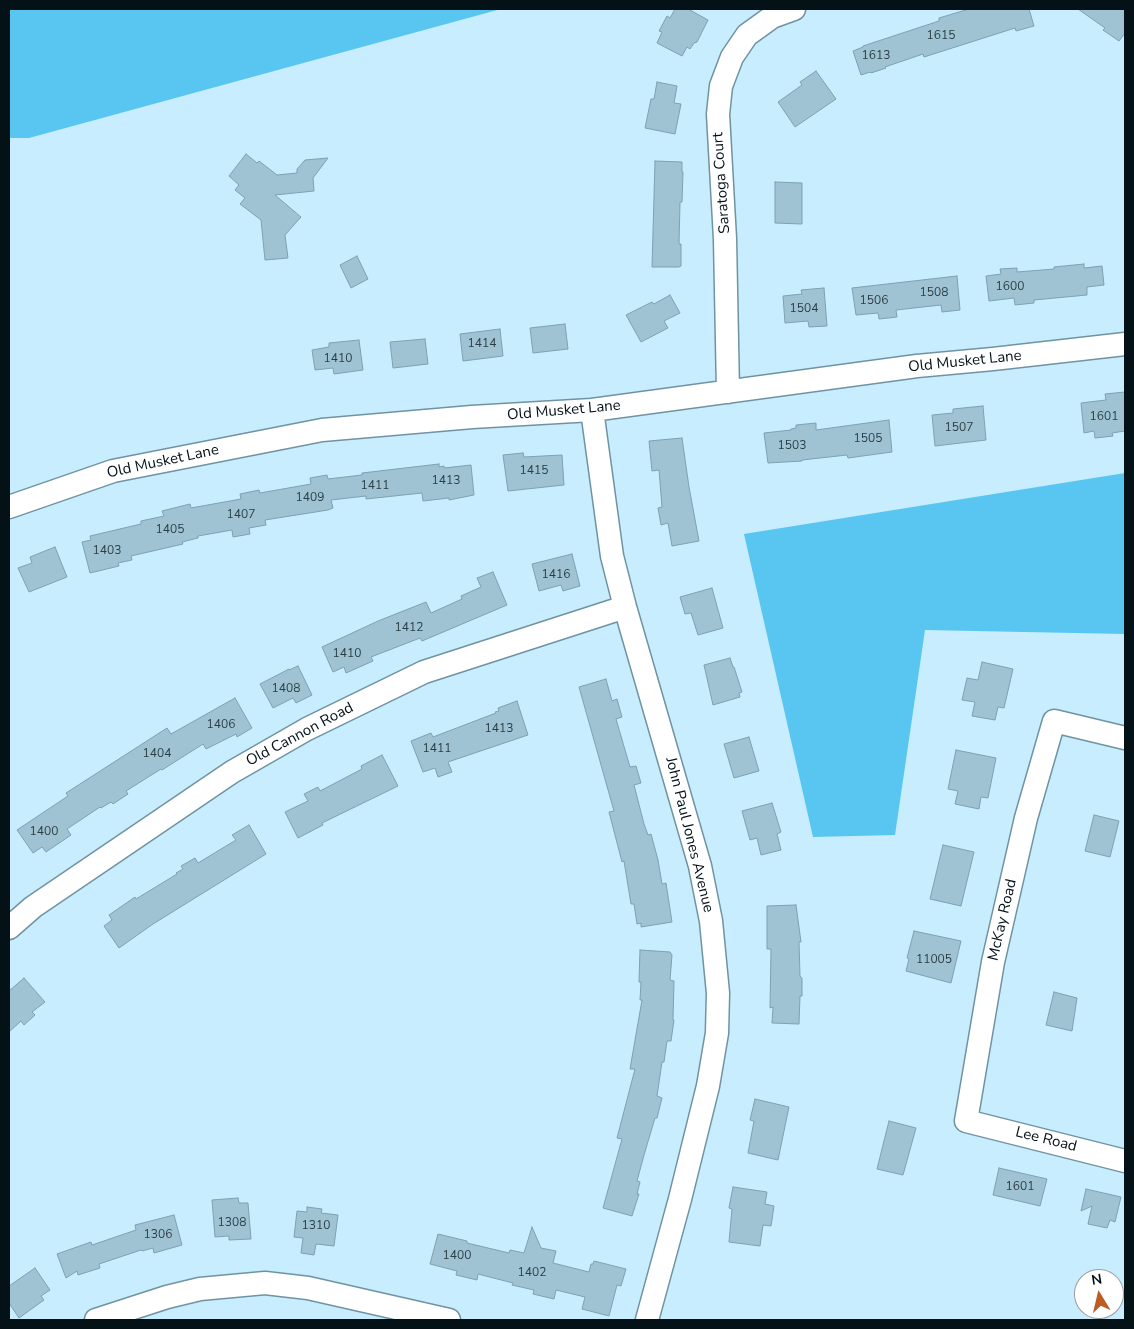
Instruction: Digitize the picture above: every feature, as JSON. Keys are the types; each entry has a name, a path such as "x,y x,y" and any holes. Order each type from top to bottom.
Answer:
{"street":[{"name":"Saratoga Court","path":"728,392 725,239 718,114 721,86 732,57 747,36 772,16 794,9"},
{"name":"Old Musket Lane","path":"9,507 113,471 322,430 472,417 592,410 917,366 993,360 1125,344"},
{"name":"John Paul Jones Avenue","path":"592,410 612,556 700,866 711,922 718,993 717,1033 708,1086 647,1320"},
{"name":"Old Cannon Road","path":"9,928 33,907 232,772 307,729 424,672 625,607"},
{"name":"McKay Road","path":"966,1121 993,962 1026,818 1054,721 1125,738"},
{"name":"Lee Road","path":"966,1121 1125,1161"},
{"path":"96,1320 200,1289 265,1283 308,1288 449,1320"}],"shaded area":[{"path":"9,9 501,9 29,138 9,138"},
{"path":"1125,473 1125,634 925,630 895,835 813,837 744,534"}],"building":[{"path":"675,9 688,9 708,20 697,42 690,49 687,47 682,56 657,43 662,32 659,31 667,16 670,18"},
{"path":"969,9 1029,9 1034,26 1016,31 1015,28 924,57 923,54 861,75 853,51 939,21 939,18"},
{"path":"1078,9 1125,9 1125,33 1119,41 1103,30 1105,28"},
{"path":"816,71 836,99 795,127 778,102 802,85 800,82"},
{"path":"657,82 677,86 674,103 681,104 675,134 645,128 651,99 654,99"},
{"path":"246,154 277,175 297,173 297,169 305,160 328,158 313,178 314,191 275,195 301,217 285,235 288,258 265,260 261,220 240,204 245,198 235,190 239,185 229,176"},
{"path":"655,161 682,162 679,244 681,244 681,266 679,267 652,267"},
{"path":"775,182 802,183 802,224 775,223"},
{"path":"357,256 368,279 351,288 340,265"},
{"path":"1084,264 1084,268 1102,266 1104,285 1087,287 1087,295 1034,300 1034,303 1015,305 1014,298 989,301 986,276 1001,274 1000,269 1017,268 1017,272"},
{"path":"957,276 960,310 942,312 941,305 896,310 897,317 879,319 878,313 856,315 852,288"},
{"path":"824,288 827,326 809,327 808,321 785,323 783,296 802,294 801,290"},
{"path":"670,295 680,313 664,321 668,328 641,342 626,315 652,302 654,304"},
{"path":"565,324 568,349 533,353 530,328"},
{"path":"500,329 503,356 463,361 460,334"},
{"path":"425,339 428,364 393,368 390,342"},
{"path":"359,340 363,370 334,374 333,368 315,370 312,350 329,347 329,343"},
{"path":"1125,392 1125,431 1112,433 1113,436 1095,438 1094,431 1084,433 1081,403 1106,400 1105,394"},
{"path":"983,406 986,440 935,446 932,415 953,413 953,409"},
{"path":"889,420 892,452 848,458 847,455 768,463 764,433 791,430 796,428 796,425 816,423 816,430"},
{"path":"682,438 699,541 672,546 668,523 661,525 658,508 662,507 659,470 652,471 649,441"},
{"path":"523,453 524,457 562,455 564,485 508,491 503,455"},
{"path":"439,464 439,467 444,466 444,468 471,465 474,495 449,500 449,498 423,501 422,493 366,499 366,496 331,500 333,508 265,520 266,525 249,528 250,534 233,537 232,530 198,536 198,538 182,542 183,544 131,556 132,560 118,563 119,566 90,573 82,542 91,540 90,536 141,524 141,521 164,516 162,511 190,504 191,508 241,499 240,494 259,490 260,493 311,484 310,478 327,475 328,479"},
{"path":"55,547 67,577 29,592 18,568 32,563 30,557"},
{"path":"572,554 580,586 563,591 561,585 539,591 532,564"},
{"path":"493,572 507,605 422,641 420,638 371,657 373,661 346,673 344,667 333,672 322,647 378,621 426,602 431,613 462,599 461,596 481,587 477,578"},
{"path":"712,588 723,628 698,635 691,613 685,614 680,597"},
{"path":"730,658 742,692 739,693 740,697 713,705 704,665"},
{"path":"982,662 1013,669 1004,708 998,707 995,720 972,716 975,702 962,700 967,678 978,680"},
{"path":"298,666 312,695 296,703 293,698 273,708 260,684"},
{"path":"606,679 612,701 617,699 622,717 616,719 630,767 636,766 641,783 634,785 644,824 648,835 651,834 662,884 666,883 672,922 641,927 641,923 637,924 634,904 631,904 624,861 622,862 609,812 614,811 579,687"},
{"path":"235,698 252,728 237,737 236,734 206,749 203,744 161,769 126,791 128,794 113,804 111,802 100,807 67,829 71,835 46,852 42,847 33,853 17,830 68,796 66,793 167,728 171,734"},
{"path":"517,701 528,735 448,762 452,772 438,777 435,768 423,772 411,741 431,733 433,737 496,713 499,711 498,708"},
{"path":"749,737 759,771 734,778 724,744"},
{"path":"956,750 996,758 988,798 981,797 979,809 955,804 958,791 948,789"},
{"path":"382,755 398,786 322,823 323,825 298,838 285,812 308,801 304,794 318,787 320,791 362,769 361,766"},
{"path":"772,803 781,832 777,834 781,850 761,855 757,838 750,840 742,811"},
{"path":"1094,815 1119,821 1110,857 1085,851"},
{"path":"249,825 266,854 153,924 119,948 104,926 112,920 109,915 135,897 136,899 177,874 183,869 181,866 195,858 198,863 236,840 232,835"},
{"path":"943,845 974,852 961,906 930,899"},
{"path":"796,905 801,942 799,942 800,976 802,978 799,1024 772,1023 773,1007 770,1008 771,949 767,949 767,906"},
{"path":"914,931 961,941 951,983 906,971 909,959 907,958"},
{"path":"640,950 670,952 672,955 670,980 674,981 674,1020 671,1041 667,1041 664,1062 662,1062 657,1096 662,1098 637,1181 640,1182 637,1194 639,1194 632,1216 603,1208 622,1139 617,1138 635,1069 630,1069 642,1000 640,1000 641,982 639,982"},
{"path":"24,978 45,1002 32,1012 35,1015 24,1025 21,1021 9,1032 9,991"},
{"path":"1054,992 1077,998 1072,1031 1046,1025"},
{"path":"755,1099 789,1107 778,1160 748,1153 754,1121 750,1120"},
{"path":"889,1121 916,1128 903,1175 877,1169"},
{"path":"999,1168 1047,1179 1040,1206 993,1195"},
{"path":"733,1187 767,1192 765,1204 774,1206 771,1226 763,1225 760,1246 729,1242 732,1209 729,1208"},
{"path":"1086,1189 1121,1197 1115,1222 1110,1220 1107,1228 1088,1224 1092,1206 1081,1211"},
{"path":"238,1198 239,1203 248,1203 251,1239 229,1240 229,1236 215,1237 212,1200"},
{"path":"307,1207 322,1209 321,1213 338,1215 334,1246 316,1244 314,1255 301,1253 303,1238 294,1237 297,1211 307,1212"},
{"path":"174,1215 182,1245 154,1253 153,1248 141,1250 99,1264 100,1268 78,1275 77,1271 66,1278 57,1254 91,1242 92,1245 136,1230 135,1225"},
{"path":"532,1227 541,1248 556,1251 553,1263 589,1272 594,1261 626,1269 621,1286 617,1285 609,1316 582,1309 585,1297 556,1290 554,1299 533,1294 534,1290 512,1285 513,1283 478,1274 477,1280 456,1275 457,1271 430,1264 438,1234 509,1253 510,1250 524,1253"},
{"path":"35,1268 50,1290 41,1296 44,1300 19,1318 9,1303 9,1286"}]}
